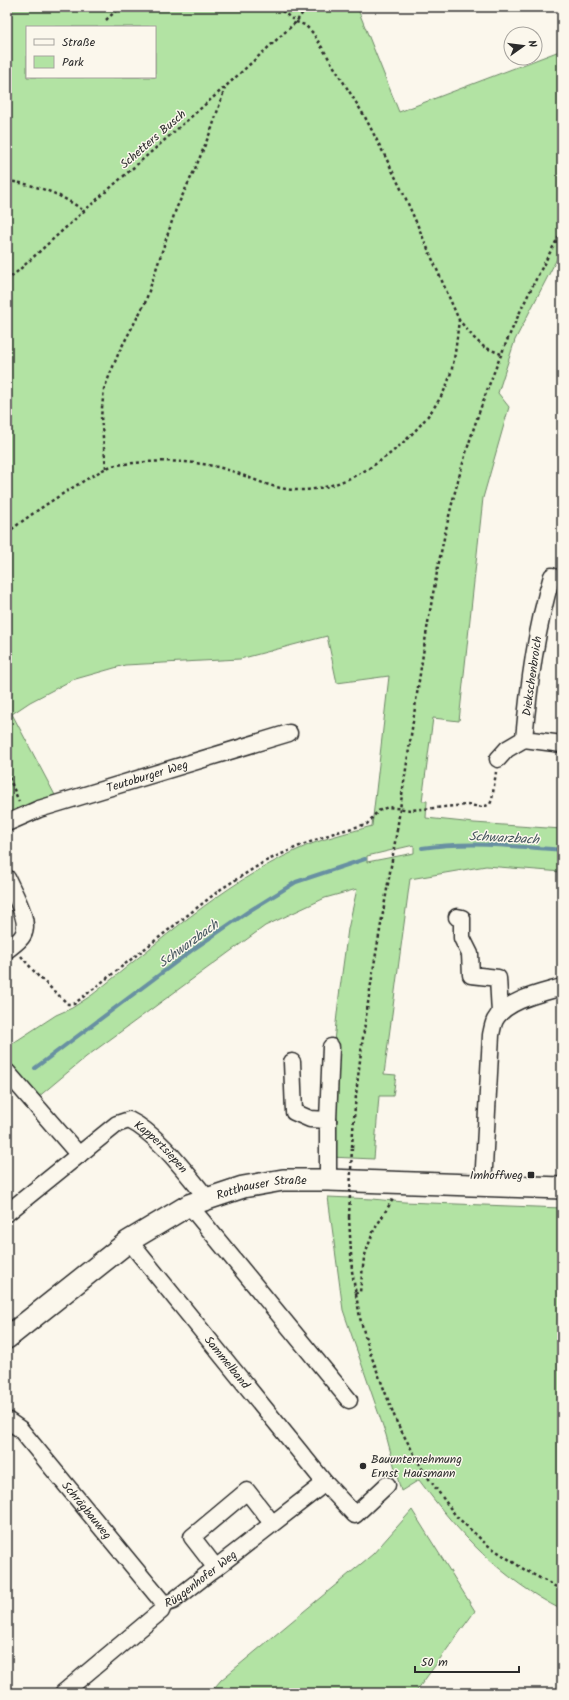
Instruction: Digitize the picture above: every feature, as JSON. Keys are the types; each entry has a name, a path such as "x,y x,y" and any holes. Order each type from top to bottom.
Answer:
{"main road":[{"name":"Rotthauser Straße","path":"7,1338 129,1241 198,1202 243,1187 283,1180 328,1180 562,1188"}],"street":[{"name":"Diekschenbroich","path":"524,739 534,653 546,594 552,576"},
{"name":"Teutoburger Weg","path":"7,823 52,805 289,733"},
{"path":"498,759 507,749 524,739 562,744"},
{"path":"7,878 24,914 26,926 23,935 9,948"},
{"path":"457,917 462,918 462,938 470,954 471,975 498,978 500,1013"},
{"path":"483,1186 490,1035 495,1020 500,1013 517,1002 562,988"},
{"path":"328,1180 328,1120 331,1047"},
{"path":"292,1062 294,1112 310,1119 328,1120"},
{"path":"7,1213 79,1155 9,1080"},
{"name":"Kappertsiepen","path":"79,1155 117,1124 128,1120 140,1125 153,1136 198,1202"},
{"path":"198,1202 349,1400"},
{"name":"Sammelband","path":"129,1241 325,1483 355,1516 388,1485"},
{"name":"Schrägbauweg","path":"7,1420 20,1429 164,1604"},
{"name":"Rüggenhofer Weg","path":"62,1693 161,1611 164,1604 173,1601 325,1483"},
{"path":"216,1568 192,1537 247,1491 272,1523"}],"path":[{"path":"106,20 120,7"},
{"path":"276,7 296,22 305,25 313,33 365,117 406,199 459,320 474,338 484,347 501,354"},
{"name":"Schetters Busch","path":"7,281 225,87 296,22 307,7"},
{"path":"106,468 100,417 104,389 119,352 147,297 176,209 201,155 225,87"},
{"path":"7,181 42,188 74,204 84,211"},
{"path":"562,231 549,254 501,354 466,454 435,585 366,1025 354,1117 350,1217 352,1271 355,1294 369,1350 397,1424 424,1472 456,1516 486,1544 525,1570 562,1590"},
{"path":"7,533 60,495 106,468 116,465 170,461 197,463 225,469 276,487 298,490 333,484 352,477 375,464 396,449 416,431 432,409 444,390 451,371 459,320"},
{"path":"9,948 68,1004 74,1004 220,889 264,862 334,833 367,824 378,811 388,807 411,810 467,805 483,807 490,804 492,800 498,759"},
{"path":"7,772 25,815"},
{"path":"355,1294 360,1292 364,1258 373,1232 403,1182"}],"green space":[{"path":"7,7 357,7 399,112 520,66 543,66 543,57 562,50 562,249 515,340 498,393 509,407 483,498 459,721 433,718 422,801 427,801 426,818 562,829 562,872 486,866 410,879 384,1074 396,1075 393,1096 379,1096 374,1159 330,1157 334,1041 348,929 357,889 325,898 265,926 86,1057 37,1098 7,1060 7,1047 56,1015 72,1008 92,995 166,935 242,880 269,864 306,846 334,836 372,826 389,676 337,683 327,636 240,659 125,665 72,680 30,702 12,714 56,797 10,814 7,807","holes":["414,845 414,853 367,862 367,856"]},
{"path":"328,1197 404,1202 562,1208 562,1610 519,1584 483,1554 450,1519 419,1480 401,1491 386,1435 343,1310"},
{"path":"412,1510 475,1611 415,1693 210,1693 221,1680 373,1554"}],"waterway":[{"name":"Schwarzbach","path":"422,848 474,845 562,850"},
{"name":"Schwarzbach","path":"35,1068 195,948 249,911 296,882 365,859"}],"place":[{"name":"Imhoffweg","path":"531,1175"},
{"name":"Bauunternehmung Ernst Hausmann","path":"363,1466"}]}
